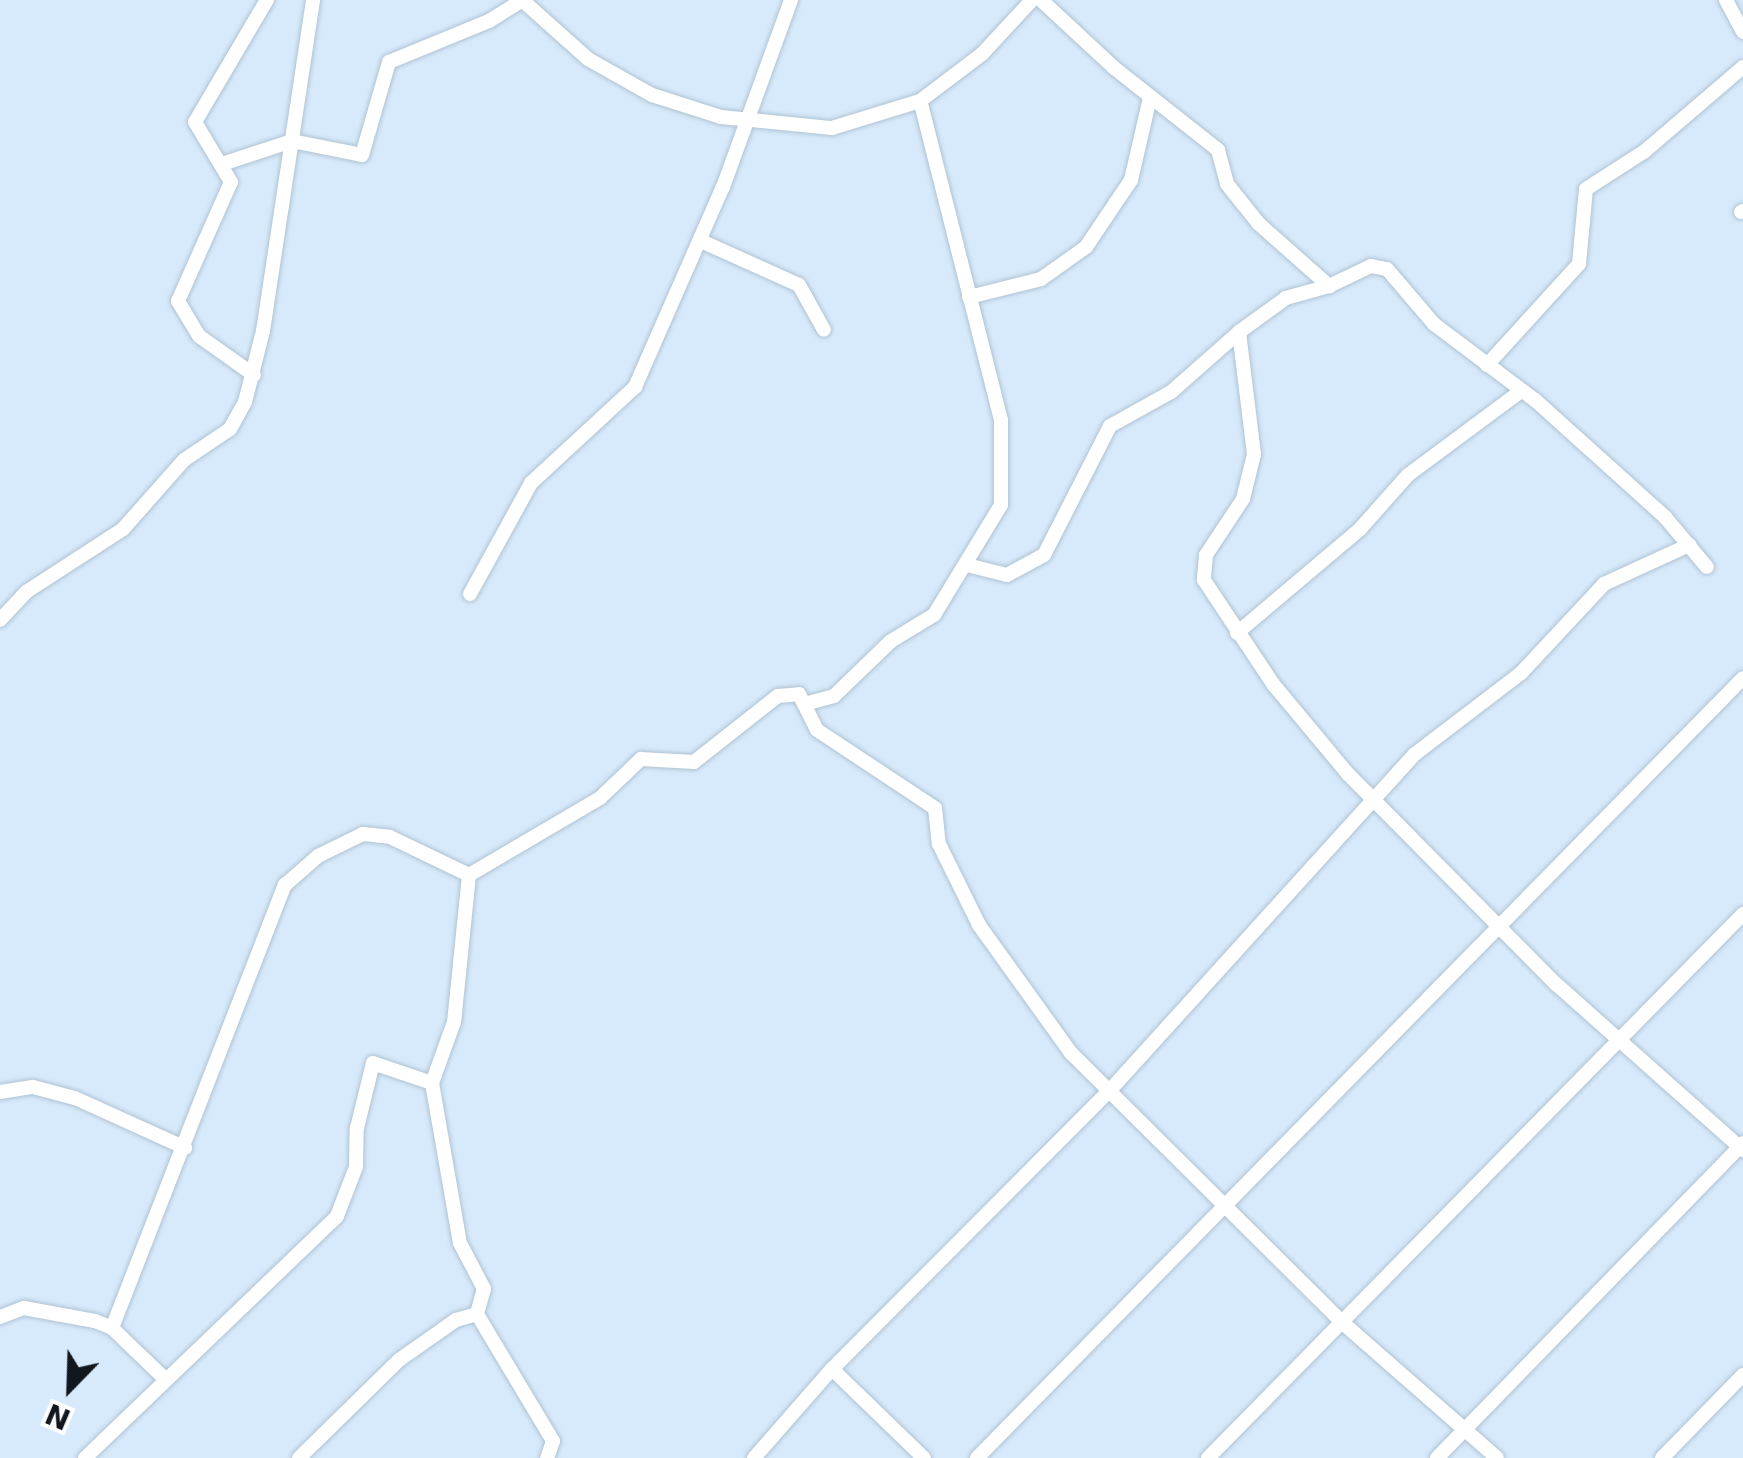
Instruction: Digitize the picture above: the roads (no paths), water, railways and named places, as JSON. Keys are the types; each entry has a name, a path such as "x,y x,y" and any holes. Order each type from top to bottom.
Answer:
{"street":[{"path":"254,375 199,336 178,301 228,197 225,164 195,122 268,0"},
{"path":"0,620 26,592 123,529 184,460 230,429 254,375 313,0"},
{"path":"225,164 292,142 362,155 389,62 522,0 618,78 689,110 746,121 832,128 920,101 982,54 1032,0"},
{"path":"470,594 531,483 635,388 701,241 792,0"},
{"path":"1040,0 1150,98 1218,150 1227,184 1259,224 1329,286"},
{"path":"1726,0 1743,32"},
{"path":"1487,365 1579,264 1586,188 1645,151 1743,67"},
{"path":"970,297 1040,279 1086,248 1131,180 1150,98"},
{"path":"808,703 834,696 891,641 934,615 1001,505 1005,460 998,402 920,101"},
{"path":"701,241 799,285 824,330"},
{"path":"967,565 1007,575 1044,555 1110,426 1170,392 1239,332 1286,298 1329,286 1379,264 1434,324 1522,390 1707,567"},
{"path":"1239,332 1254,454 1243,498 1201,568 1236,633 1308,730 1502,924 1556,984 1622,1037 1742,1147 1468,1432 1437,1458"},
{"path":"1236,633 1360,529 1408,475 1522,390"},
{"path":"754,1458 832,1369 1110,1090 1374,798 1448,724 1521,673 1604,584 1688,545"},
{"path":"977,1458 1228,1207 1743,678"},
{"path":"469,876 600,798 641,759 694,762 778,696 790,692 808,703 818,730 935,808 938,844 979,925 1046,1025 1344,1324 1497,1458"},
{"path":"112,1328 184,1148 246,976 286,885 302,868 363,834 390,837 469,876"},
{"path":"469,876 454,1022 432,1083 460,1242 484,1289 477,1314 553,1441 546,1458"},
{"path":"1208,1458 1344,1324 1743,914"},
{"path":"85,1458 336,1216 356,1168 356,1128 372,1063 432,1083"},
{"path":"0,1092 33,1087 74,1098 184,1148"},
{"path":"0,1317 24,1308 112,1328 164,1378"},
{"path":"298,1458 399,1360 456,1320 477,1314"},
{"path":"832,1369 924,1458"},
{"path":"1662,1458 1743,1375"}]}
